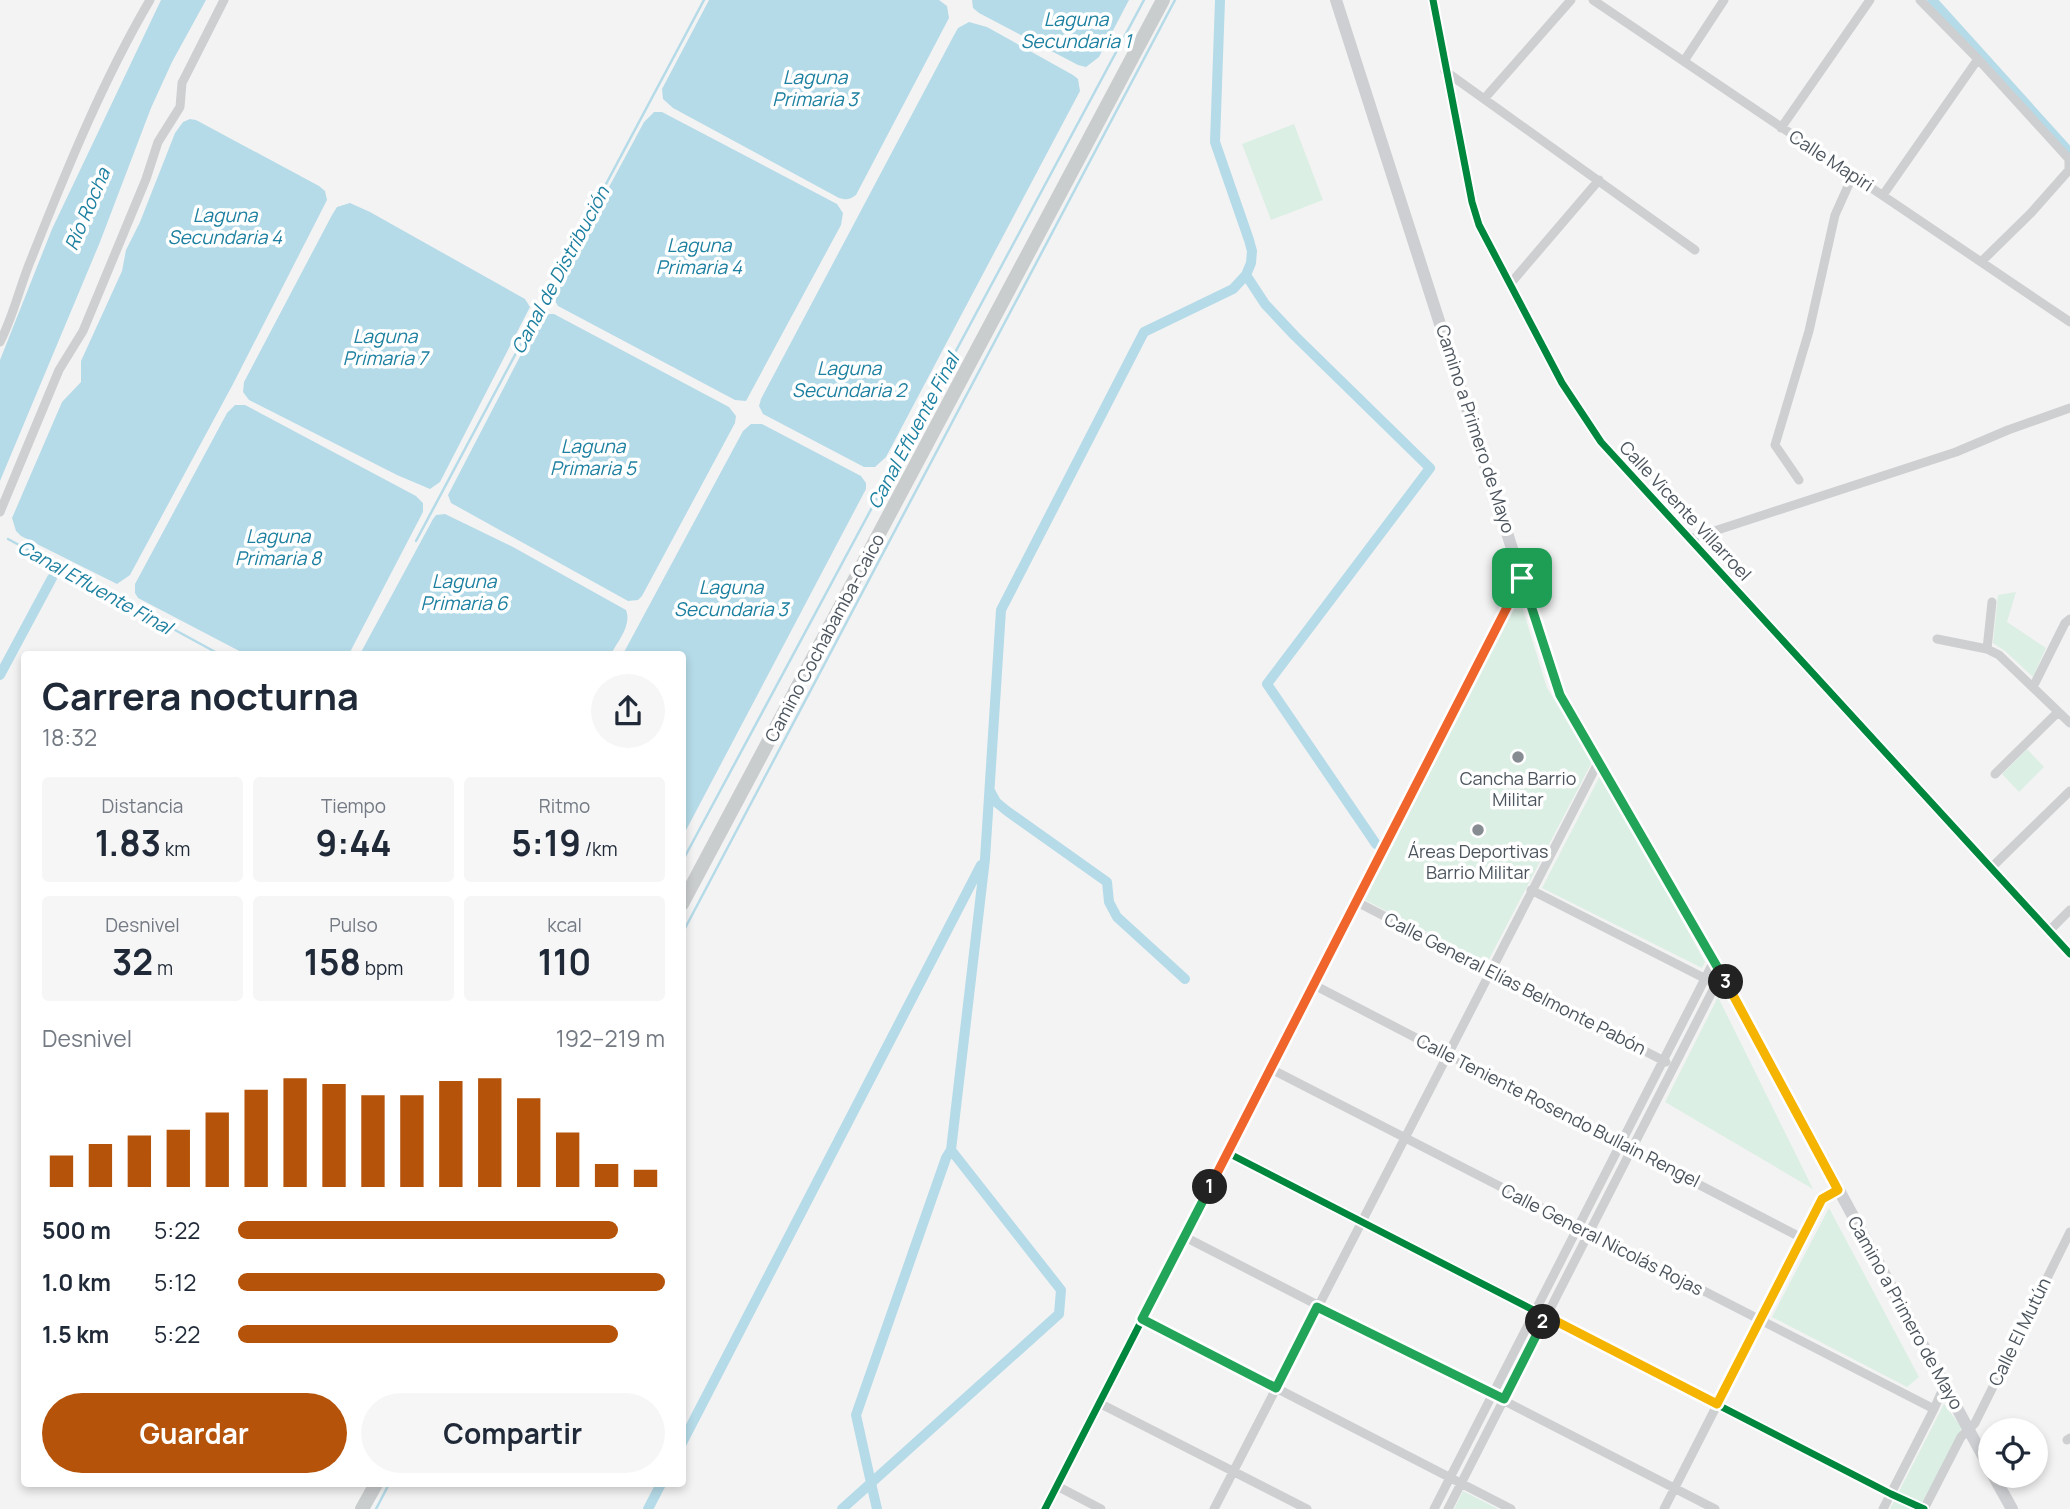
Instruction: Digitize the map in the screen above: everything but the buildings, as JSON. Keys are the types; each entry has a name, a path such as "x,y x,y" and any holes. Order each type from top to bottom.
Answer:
{"main road":[{"name":"Camino Cochabamba-Caico","path":"686,896 1163,0"},
{"name":"Camino a Primero de Mayo","path":"1336,0 1560,695 1714,961 1720,981 1978,1447"},
{"path":"362,1509 374,1487"},
{"path":"2000,1488 2012,1509"}],"street":[{"path":"0,342 9,324 31,259 99,99 150,0"},
{"path":"0,512 59,370 83,331 146,179 158,142 180,107 182,83 224,0"},
{"name":"Calle Vicente Villarroel","path":"1433,0 1445,71 1479,225 1562,383 1601,442 2070,954"},
{"path":"1484,99 1571,0"},
{"name":"Calle Mapiri","path":"1593,0 2070,321"},
{"path":"1684,61 1724,0"},
{"path":"1781,128 1870,0"},
{"path":"1920,0 2069,159 2068,170 2031,213 1982,261"},
{"path":"1883,195 1978,59"},
{"path":"1445,71 1695,250"},
{"path":"1799,480 1775,445 1809,331 1835,215 1853,175"},
{"path":"1510,284 1599,180"},
{"path":"1690,539 1956,452 2070,408"},
{"path":"1045,1509 1522,578"},
{"path":"1987,649 1992,602"},
{"path":"2033,687 2065,623 2070,619"},
{"path":"1937,639 1987,649 1999,655 2070,723"},
{"path":"1996,774 2058,712"},
{"path":"1214,1509 1599,761"},
{"path":"1992,868 2070,791"},
{"path":"1448,1509 1631,1149 1720,981 1705,978 1531,890"},
{"name":"Calle General Elías Belmonte Pabón","path":"1357,902 1674,1066"},
{"path":"2049,931 2070,910"},
{"path":"1433,1509 1714,961"},
{"name":"Calle Teniente Rosendo Bullain Rengel","path":"1314,985 1802,1238"},
{"name":"Calle General Nicolás Rojas","path":"1271,1069 1934,1409"},
{"path":"1228,1153 1924,1509"},
{"path":"1664,1509 1822,1199 1838,1190"},
{"name":"Calle El Mutún","path":"1924,1509 1961,1437 1975,1423 2070,1232"},
{"path":"1185,1237 1715,1509"},
{"path":"1142,1319 1511,1509"},
{"path":"1883,1509 1945,1384"},
{"path":"1099,1403 1307,1509"},
{"path":"1057,1486 1101,1509"}],"green space":[{"path":"1294,124 1323,200 1271,220 1242,144"},
{"path":"2016,592 2007,622 2046,648 2033,677 1993,643 1998,595"},
{"name":"Áreas Deportivas Barrio Militar","path":"1519,597 1547,688 1593,760 1487,963 1365,900"},
{"path":"2027,749 2044,767 2019,792 2002,774"},
{"name":"Áreas Deportivas Barrio Militar","path":"1600,776 1657,876 1664,879 1662,884 1705,962 1702,968 1542,888"},
{"path":"1718,997 1813,1189 1665,1102"},
{"path":"1829,1208 1919,1377 1907,1387 1772,1317"},
{"path":"1944,1404 1962,1428 1919,1509 1890,1509"},
{"path":"1463,1491 1498,1509 1454,1509"}],"water":[{"name":"Río Rocha","path":"161,0 206,0 172,62 151,108 100,242 0,481 0,360 52,229"},
{"name":"Laguna Primaria 3","path":"709,0 939,0 947,6 949,18 856,195 848,199 839,198 673,108 663,99 662,89"},
{"name":"Laguna Secundaria 1","path":"972,0 1129,0 1099,57 1086,67 979,13 973,8"},
{"name":"Laguna Secundaria 2","path":"969,22 987,27 1073,75 1078,79 1080,91 886,457 875,467 864,467 763,414 759,406 953,37 958,28"},
{"name":"Laguna Primaria 4","path":"654,112 662,112 837,204 843,213 841,225 746,401 735,400 558,306 553,297 553,291 644,122"},
{"name":"Laguna Secundaria 4","path":"190,119 319,186 325,191 327,200 233,384 130,575 117,584 21,536 16,531 12,518 62,402 81,382 81,361 122,271 126,250 175,133 183,122"},
{"name":"Laguna Primaria 7","path":"350,203 525,299 530,307 440,482 430,489 249,400 243,392 244,382 332,215 337,207"},
{"name":"Laguna Primaria 5","path":"547,314 554,314 729,407 736,416 735,423 638,600 628,601 451,503 448,495 539,320"},
{"name":"Laguna Primaria 8","path":"235,405 245,405 416,496 423,503 423,512 351,651 239,651 138,598 135,593 135,584 227,413"},
{"name":"Laguna Secundaria 3","path":"751,424 762,424 861,476 866,483 866,489 686,830 686,651 625,651 743,431"},
{"name":"Laguna Primaria 6","path":"445,514 513,547 626,610 626,627 613,651 362,651 436,515"}],"waterway":[{"name":"Canal de Distribución","path":"416,541 704,0"},
{"name":"Canal Efluente Final","path":"686,855 1144,0"},
{"path":"686,926 1175,0"},
{"path":"842,1509 871,1483 856,1415 951,1150 985,859 1001,610 1144,332 1233,289 1246,275 1251,263 1249,240 1215,142 1220,0"},
{"path":"1932,0 2070,153"},
{"path":"1246,275 1265,304 1295,336 1430,468 1267,684 1376,844"},
{"name":"Canal Efluente Final","path":"8,539 213,651"},
{"path":"0,675 52,578"},
{"path":"990,791 996,802 1007,811 1107,882 1109,902 1117,917 1185,979"},
{"path":"686,1435 981,865"},
{"path":"877,1509 871,1483 1059,1314 1061,1290 951,1150"},
{"path":"376,1509 387,1487"},
{"path":"648,1509 659,1487"}],"cycle path":[{"path":"1433,0 1472,202 1479,225 1562,383 1601,442 2070,954"},
{"path":"1045,1509 1522,578"},
{"path":"1228,1153 1924,1509"}],"place":[{"name":"Cancha Barrio Militar","path":"1518,757"},
{"name":"Áreas Deportivas Barrio Militar","path":"1478,830"}],"route":[{"path":"1522,578 1560,695 1724,978 1838,1190 1822,1199 1717,1404 1546,1316 1504,1399 1317,1307 1276,1388 1142,1319 1522,578"}]}
